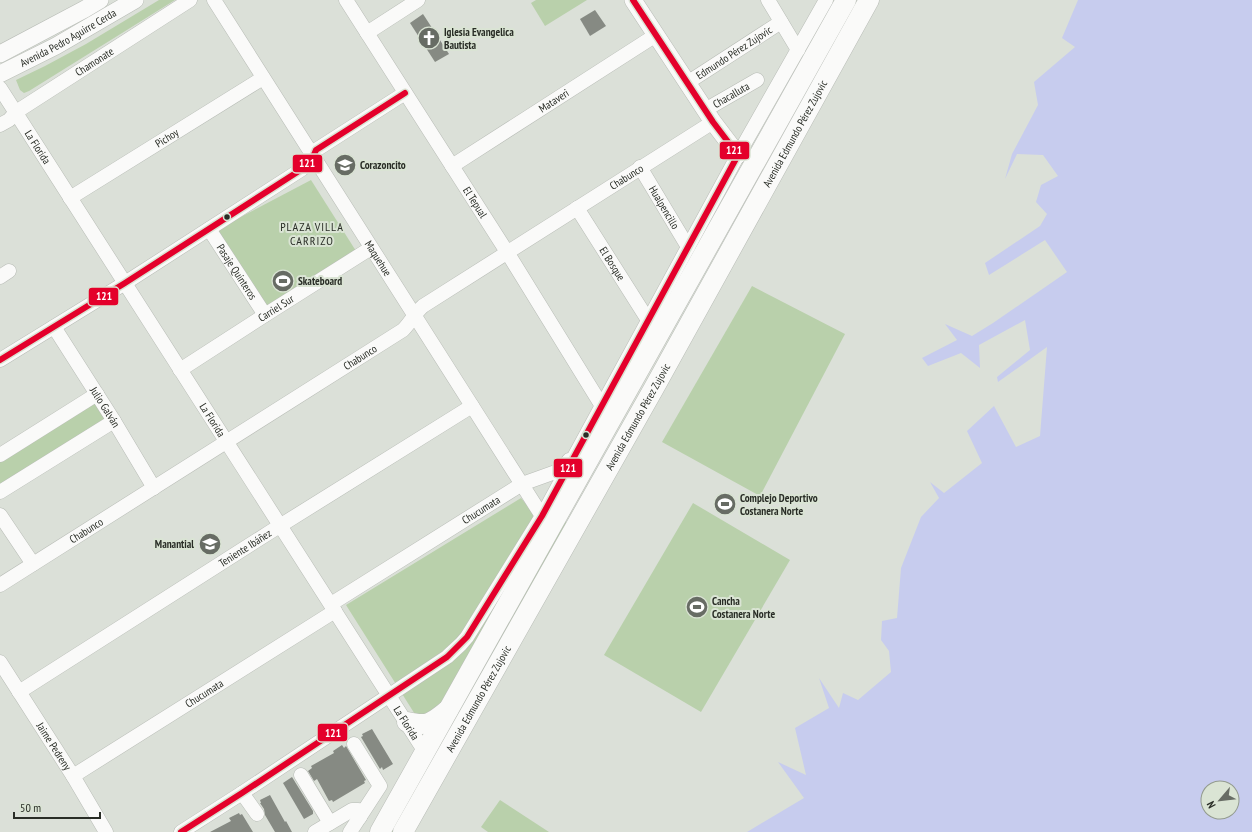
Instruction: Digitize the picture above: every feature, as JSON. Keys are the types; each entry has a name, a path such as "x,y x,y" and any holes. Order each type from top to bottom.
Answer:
{"highway":[{"name":"Avenida Edmundo Pérez Zujovic","path":"380,832 846,0"},
{"name":"Avenida Edmundo Pérez Zujovic","path":"403,832 650,395 869,0"},
{"path":"406,722 418,724 430,723 450,708"}],"main road":[{"name":"Avenida Pedro Aguirre Cerda","path":"0,54 100,0"},
{"name":"Avenida Pedro Aguirre Cerda","path":"0,74 75,35 135,0"},
{"name":"Chacalluta","path":"633,0 709,116 738,155"}],"street":[{"name":"Chamonate","path":"0,125 9,120 16,112 190,0"},
{"name":"Maquehue","path":"214,0 542,516"},
{"name":"El Tepual","path":"346,0 507,252 602,406"},
{"path":"367,32 418,0"},
{"path":"768,0 798,50"},
{"path":"187,830 447,657 467,637 542,516 738,155 826,0"},
{"name":"Edmundo Pérez Zujovic","path":"687,83 781,22"},
{"name":"Mataveri","path":"452,166 656,35"},
{"name":"Pichoy","path":"70,198 263,78"},
{"name":"Chacalluta","path":"709,116 757,80"},
{"name":"La Florida","path":"0,88 425,752"},
{"path":"0,360 54,328 302,169 313,157 316,150 405,93"},
{"name":"Chabunco","path":"0,585 402,330 423,306 640,168 709,116"},
{"name":"Hualpencillo","path":"640,168 688,247"},
{"name":"El Bosque","path":"577,208 648,320"},
{"name":"Pasaje Quinteros","path":"209,229 265,315"},
{"name":"Carriel Sur","path":"180,370 371,248"},
{"name":"Julio Galván","path":"54,328 114,421 154,488"},
{"path":"0,455 97,394"},
{"name":"Teniente Ibáñez","path":"19,692 472,406"},
{"path":"0,492 114,421"},
{"name":"Chucumata","path":"73,776 522,484 561,470 585,439"},
{"path":"0,514 33,564"},
{"name":"Jaime Pedreny","path":"0,662 73,776 106,832"},
{"path":"350,832 380,786 354,744"},
{"path":"301,775 330,823"},
{"path":"242,793 257,814"},
{"path":"315,832 352,810 358,810 360,817"}],"green space":[{"path":"159,0 175,0 29,91 24,93 20,90 16,80 86,44"},
{"path":"536,0 587,0 545,26 531,3"},
{"name":"PLAZA VILLA CARRIZO","path":"311,180 356,251 265,309 216,230"},
{"path":"752,286 845,334 760,496 662,442"},
{"path":"95,400 108,419 0,488 0,460"},
{"path":"521,498 535,515 569,523 396,832 386,832 435,746 346,605"},
{"name":"Cancha Costanera Norte","path":"693,503 790,560 701,712 604,655"},
{"path":"500,800 549,832 488,832 481,827"}],"water":[{"path":"1078,0 1252,0 1252,832 747,832 804,798 778,762 806,775 795,728 829,708 819,678 839,708 843,693 858,700 891,672 889,651 881,640 882,621 897,618 901,568 921,517 939,498 930,482 944,493 982,463 967,431 994,406 1016,447 1040,436 1047,347 998,382 997,377 1030,350 1025,320 979,345 980,368 961,353 928,366 922,358 957,340 945,324 972,336 1067,272 1045,240 989,275 985,263 1040,226 1047,214 1036,202 1041,185 1058,176 1043,155 1017,154 1005,179 1012,154 1038,105 1034,82 1075,47 1062,38"}],"building":[{"path":"595,10 606,26 590,36 580,19"},
{"name":"Iglesia Evangelica Bautista","path":"423,14 449,54 435,62 410,23"},
{"path":"372,729 393,764 383,770 382,767 380,769 361,737 363,736 362,734"},
{"path":"342,745 344,748 346,746 366,780 364,781 365,783 333,802 332,800 329,801 317,779 314,781 308,771 312,768 311,766 334,753 333,751"},
{"path":"292,777 313,811 313,814 304,819 283,783"},
{"path":"270,795 292,832 275,832 260,803 260,800"},
{"path":"239,813 240,815 242,814 253,832 210,832 231,821 229,818"}],"transit line":[{"name":"121","path":"181,832 447,657 467,637 542,516 738,155 713,122 633,0"},
{"name":"121","path":"0,360 125,283 302,169 313,157 316,150 405,93"}],"place":[{"name":"Iglesia Evangelica Bautista","path":"429,38"},
{"name":"Corazoncito","path":"345,165"},
{"name":"Skateboard","path":"283,281"},
{"name":"Complejo Deportivo Costanera Norte","path":"725,504"},
{"name":"Manantial","path":"210,544"},
{"name":"Cancha Costanera Norte","path":"697,607"}],"district":[{"name":"PLAZA VILLA CARRIZO","path":"312,234"}]}
